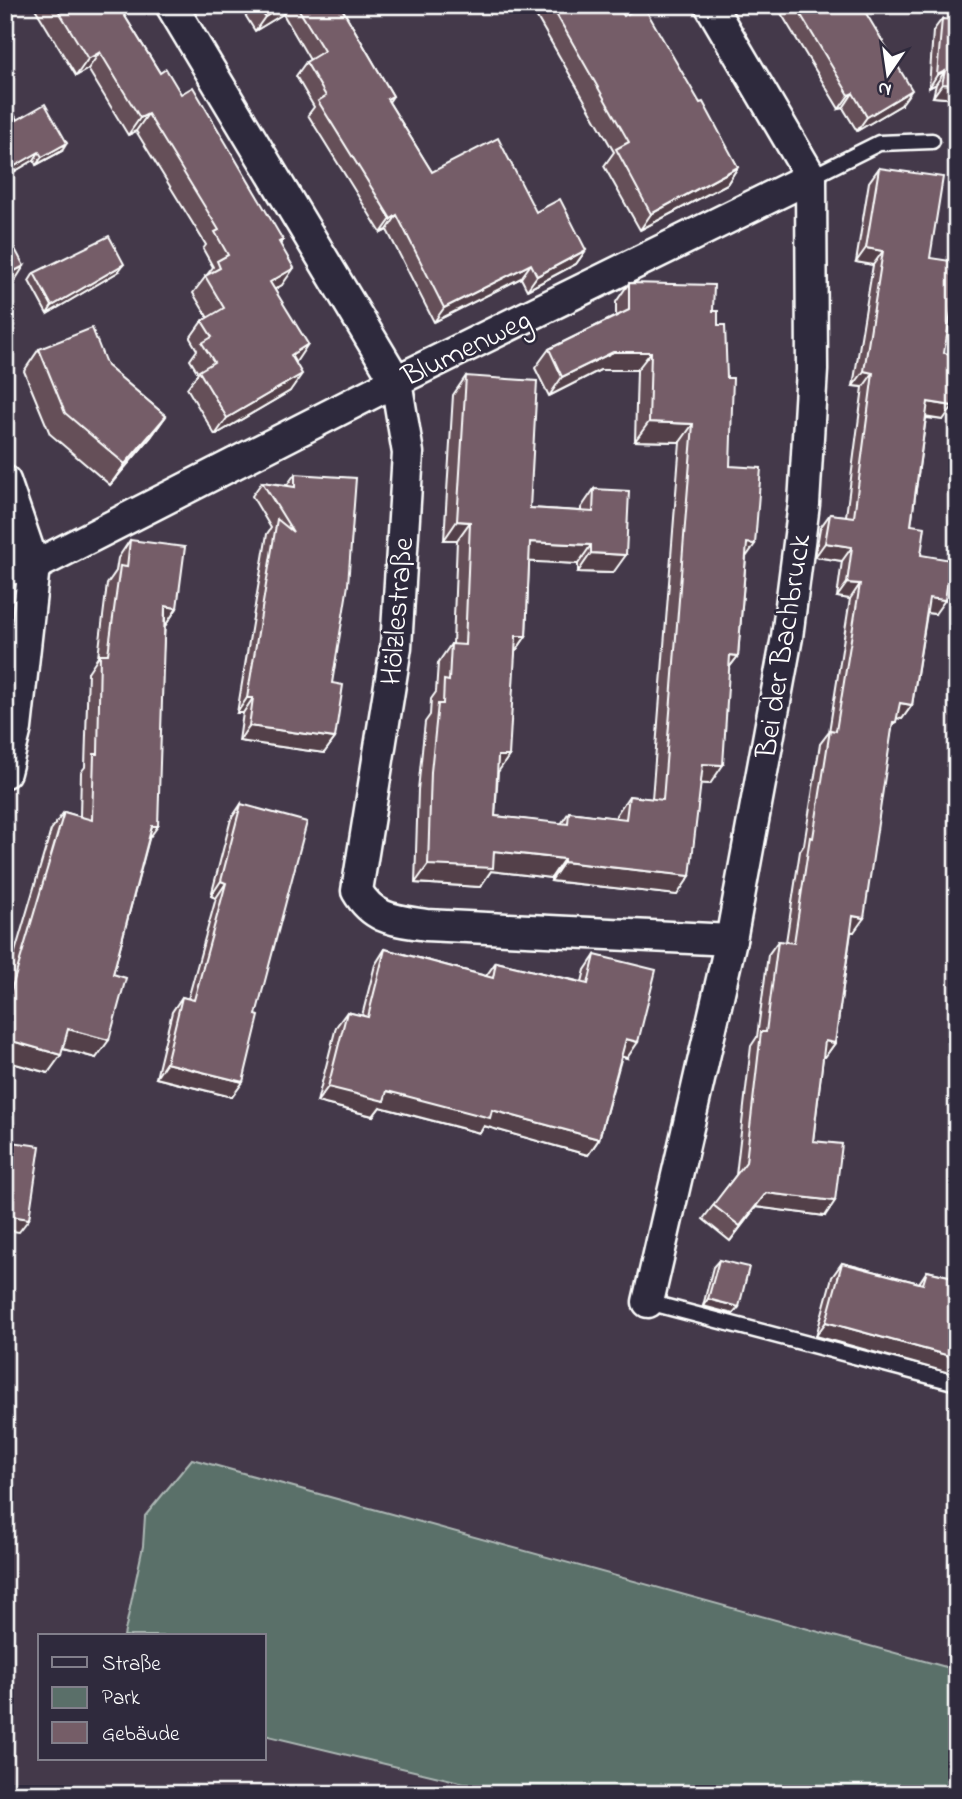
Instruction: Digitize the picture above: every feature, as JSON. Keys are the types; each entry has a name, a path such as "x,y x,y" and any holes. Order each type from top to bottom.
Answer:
{"street":[{"name":"Hölzlestraße","path":"171,5 396,381 408,453 396,646 357,891 367,909 390,919 426,925 731,940"},
{"path":"710,5 811,177"},
{"name":"Blumenweg","path":"20,567 811,177"},
{"name":"Bei der Bachbruck","path":"648,1302 731,940 787,637 804,504 812,370 811,177"},
{"path":"5,481 20,567 16,728 5,772"}],"lane":[{"name":"Blumenweg","path":"811,177 879,143 932,141"},
{"path":"648,1302 957,1383"}],"green space":[{"path":"192,1459 957,1670 957,1794 510,1794 266,1735 266,1634 124,1634 143,1546 145,1516"}],"building":[{"path":"55,5 118,5 160,73 166,69 181,94 193,87 283,240 279,242 294,268 270,282 308,344 291,355 302,374 227,418 199,371 214,362 202,343 212,337 202,321 224,308 205,276 220,268 217,261 228,255 215,232 219,230 148,114 140,118 100,52 88,59"},
{"path":"258,5 284,5 265,17"},
{"path":"296,5 340,5 393,96 387,99 432,172 498,138 536,212 560,199 586,250 537,276 531,264 444,308 397,215 391,219 318,101 326,96 306,62 324,51"},
{"path":"551,5 617,5 624,16 643,5 700,103 703,102 738,167 651,214 616,149 629,142"},
{"path":"795,5 861,5 912,90 867,117 853,93 849,95"},
{"path":"5,6 13,21 5,25"},
{"path":"942,19 957,20 957,85 942,84 945,71 937,75"},
{"path":"5,96 17,120 45,104 67,143 42,157 39,152 8,170 5,165"},
{"path":"879,168 943,177 930,258 957,262 957,277 944,353 957,355 957,385 953,406 928,402 911,525 925,527 921,555 951,560 945,600 929,598 912,705 900,703 896,722 893,722 864,918 853,916 835,1043 825,1041 813,1141 842,1144 835,1201 766,1193 740,1226 713,1205 746,1162 761,1032 766,1032 778,941 794,943 810,837 813,838 830,730 836,731 860,584 847,583 852,547 825,543 830,514 854,517 873,373 864,371 883,251 866,248"},
{"path":"5,230 24,266 5,276"},
{"path":"109,236 124,264 52,306 34,273"},
{"path":"629,283 714,285 713,311 718,311 718,325 725,325 727,378 733,378 730,466 761,468 755,544 747,543 738,656 730,655 723,765 703,764 690,876 494,851 493,868 428,865 431,772 438,704 443,704 444,680 449,681 451,644 465,645 470,522 457,521 466,376 537,381 530,508 593,512 594,489 629,491 626,555 591,553 591,545 530,542 526,636 516,636 509,756 498,756 495,816 568,824 569,812 626,819 629,796 663,800 693,424 649,422 651,352 613,352 562,377 549,349 629,310"},
{"path":"92,328 107,366 166,416 125,464 65,413 39,349"},
{"path":"295,474 356,478 348,585 332,683 343,685 335,738 249,726 253,698 247,698 277,519 293,532 262,482 295,487"},
{"path":"130,540 185,547 177,608 165,606 158,826 152,826 113,974 126,978 109,1040 68,1029 61,1055 5,1039 5,1011 64,812 92,820 94,754 98,754 100,654 108,654 120,566 127,567"},
{"path":"241,804 307,822 256,1015 259,1016 243,1082 166,1063 182,997 194,1000 226,883 221,881"},
{"path":"385,949 493,978 496,962 588,984 595,955 656,970 638,1042 626,1039 599,1139 492,1110 490,1118 387,1091 384,1101 328,1087 347,1012 368,1017"},
{"path":"5,1141 40,1146 29,1219 5,1215"},
{"path":"719,1260 749,1267 739,1307 708,1299"},
{"path":"842,1263 923,1284 927,1271 957,1278 957,1358 826,1322"}]}
